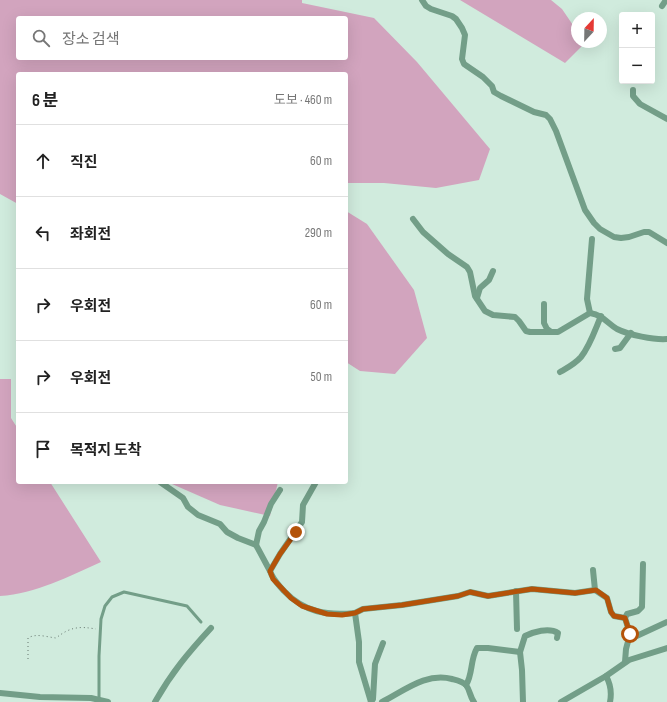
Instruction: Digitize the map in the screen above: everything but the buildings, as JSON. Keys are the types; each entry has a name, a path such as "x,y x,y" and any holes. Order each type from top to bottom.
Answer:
{"street":[{"path":"422,0 426,6 431,9 452,16 456,19 465,35 462,59 464,64 483,77 492,86 494,92 534,112 546,115 550,119 585,210 600,229 621,238 649,232 667,243"},
{"path":"662,6 666,0"},
{"path":"633,90 633,96 640,104 667,119"},
{"path":"413,219 423,232 448,254 467,267 470,272 477,298 485,312 493,315 515,317 519,320 526,331 530,332 558,332 590,313 601,316 616,328 651,338 667,339"},
{"path":"590,313 587,299 592,239"},
{"path":"477,298 480,288 489,280 493,271"},
{"path":"544,304 544,323 547,329 551,332"},
{"path":"560,372 581,357 601,316"},
{"path":"615,349 620,348 631,333"},
{"path":"163,484 183,498 188,507 198,515 220,524 227,532 256,545"},
{"path":"270,571 302,522 303,505 315,484"},
{"path":"280,490 271,504 259,531 256,545 273,579 291,598 302,606 327,614 342,615 355,613 363,609 402,605 458,596 470,592 488,596 532,589 575,593 596,590 607,598 611,612 614,616 625,618"},
{"path":"625,662 625,653 630,634 625,618 626,614 638,611 642,607 643,564"},
{"path":"593,570 596,590"},
{"path":"516,591 517,629"},
{"path":"355,613 359,642 359,662 371,702"},
{"path":"628,640 667,622"},
{"path":"155,702 167,681 183,659 211,628"},
{"path":"523,702 520,652 525,636 542,631 555,631 558,633 557,638"},
{"path":"371,702 373,699 375,664 383,643"},
{"path":"466,685 469,680 473,658 477,648 520,652"},
{"path":"561,702 606,676 625,662 667,648"},
{"path":"606,676 610,683 612,693 610,702"},
{"path":"382,702 405,688 422,681 448,677 458,680 466,685 474,702"},
{"path":"0,693 91,698 108,702"}],"lane":[{"path":"98,700 101,619 105,606 112,597 124,592 187,606 201,622"}],"path":[{"path":"28,659 28,638 31,636 36,635 56,638 66,630 84,627 100,630"}],"shaded area":[{"path":"0,0 302,0 302,3 374,18 417,62 490,149 479,180 436,188 384,183 348,183 348,72 16,72 16,203 0,194"},
{"path":"460,0 551,0 562,9 571,22 571,48 580,48 565,63"},
{"path":"348,212 367,224 414,290 427,338 395,374 360,371 348,363"},
{"path":"0,379 11,379 11,418 16,426 16,484 51,484 101,562 39,588 13,595 0,596"},
{"path":"172,484 278,484 270,516 220,505"}],"route":[{"path":"296,532 270,571 273,579 291,598 302,606 312,610 327,614 342,615 355,613 363,609 402,605 458,596 470,592 488,596 532,589 575,593 596,590 607,598 610,604 611,612 614,616 625,618 630,634"}]}
